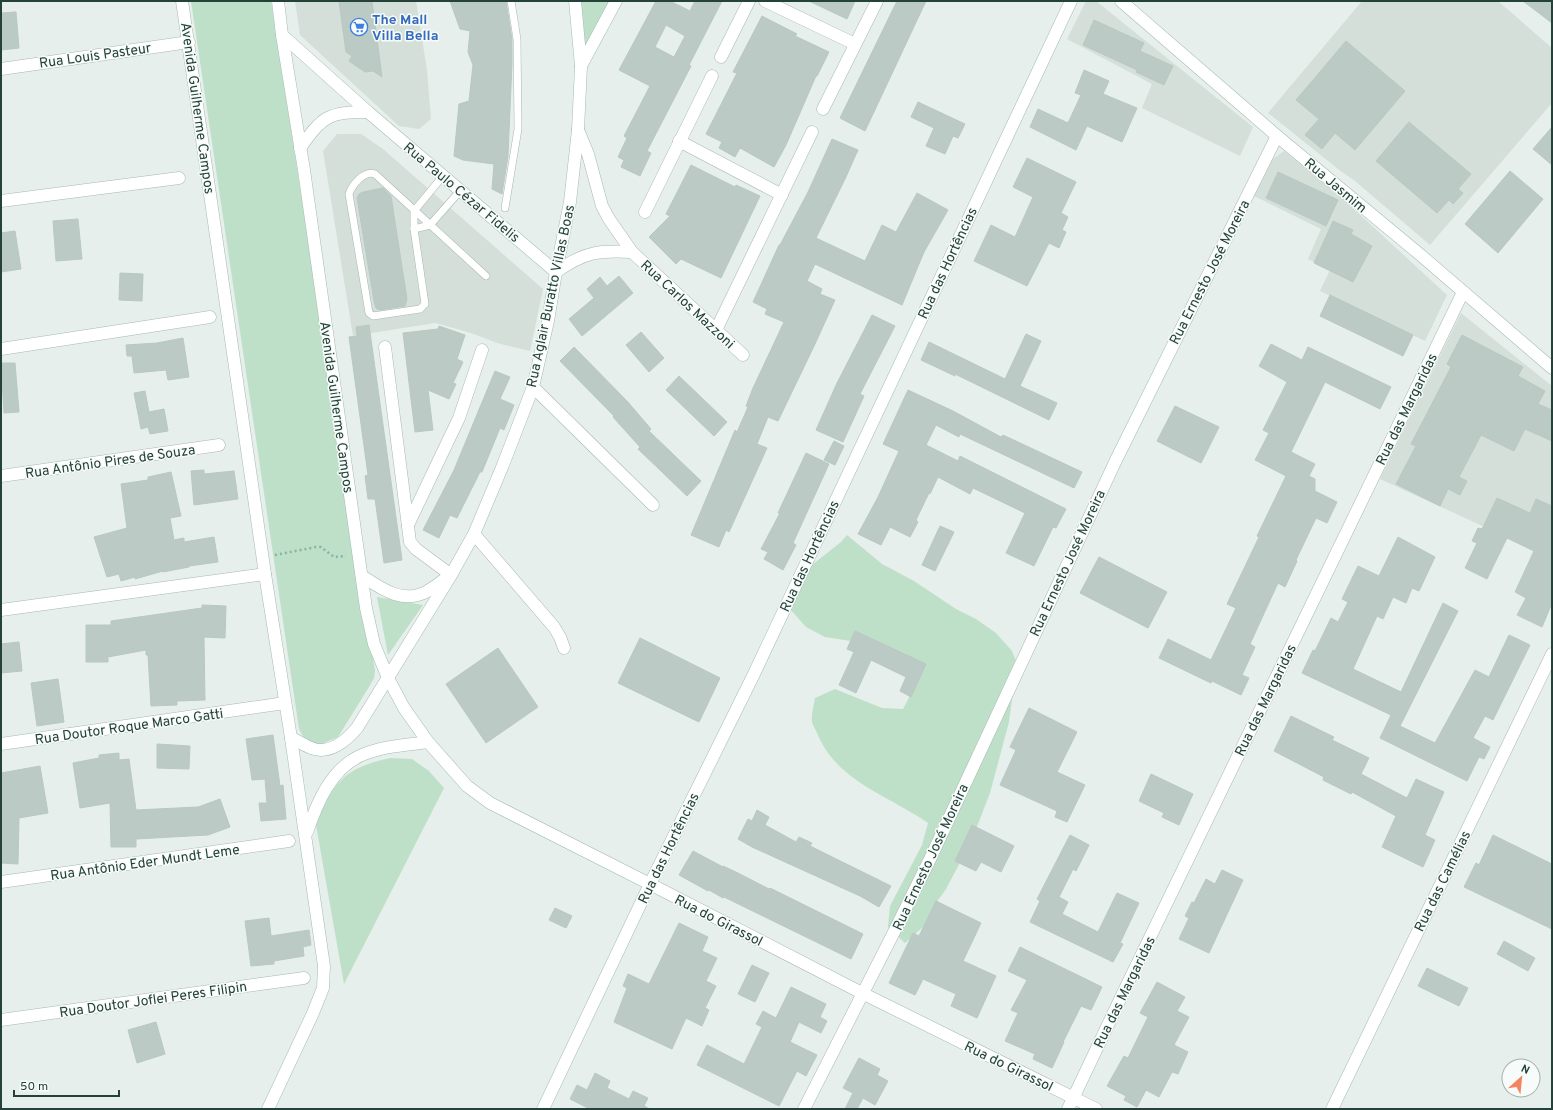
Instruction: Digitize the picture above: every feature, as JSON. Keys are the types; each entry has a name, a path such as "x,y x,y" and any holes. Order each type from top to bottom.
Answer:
{"street":[{"name":"Avenida Guilherme Campos","path":"182,1 265,574 291,738 324,966 323,988 314,1013 268,1109"},
{"name":"Avenida Guilherme Campos","path":"278,1 366,608 374,644 388,678"},
{"name":"Rua Aglair Buratto Villas Boas","path":"388,678 451,575 474,534 503,465 533,387 548,321 570,202 578,130 581,66 575,1"},
{"path":"581,66 616,1"},
{"path":"721,57 749,1"},
{"path":"765,1 855,44"},
{"path":"823,109 877,1"},
{"name":"Rua das Hortências","path":"543,1109 650,884 752,676 1071,1"},
{"name":"Rua Jasmim","path":"1121,1 1277,136 1417,252 1552,368"},
{"name":"Rua Paulo Cézar Fidelis","path":"282,35 368,112 556,272"},
{"name":"Rua Louis Pasteur","path":"1,69 189,42"},
{"path":"645,212 712,76"},
{"path":"300,148 315,128 327,117 344,112 368,112"},
{"name":"Rua Carlos Mazzoni","path":"578,130 588,154 602,206 609,219 632,252 743,355"},
{"path":"716,330 812,132"},
{"name":"Rua Ernesto José Moreira","path":"804,1109 931,857 1116,460 1277,136"},
{"path":"679,141 782,195"},
{"path":"1,201 179,178"},
{"name":"Rua Carlos Mazzoni","path":"556,272 573,260 590,254 609,250 632,252"},
{"name":"Rua das Margaridas","path":"1071,1104 1128,982 1463,292"},
{"path":"1,349 210,317"},
{"path":"362,576 385,591 399,596 412,597 426,592 451,575 416,549 410,542 385,346"},
{"path":"408,525 459,418 482,350"},
{"path":"533,387 653,505"},
{"name":"Rua Antônio Pires de Souza","path":"1,476 219,445"},
{"path":"474,534 554,627 564,648"},
{"path":"1,610 265,574"},
{"name":"Rua das Camélias","path":"1332,1109 1552,654"},
{"path":"291,738 312,749 325,749 347,739 357,728 388,678"},
{"name":"Rua do Girassol","path":"388,678 404,708 428,742 467,786 490,803 862,993 1071,1104 1096,1109"},
{"name":"Rua Doutor Roque Marco Gatti","path":"1,744 285,703"},
{"name":"Avenida Guilherme Campos","path":"305,836 316,807 327,788 339,771 350,761 362,755 384,748 428,742"},
{"name":"Rua Antônio Eder Mundt Leme","path":"1,882 289,841"},
{"name":"Rua Doutor Joflei Peres Filipin","path":"2,1016 304,978"}],"lane":[{"path":"505,208 518,129 518,39 511,1"},
{"path":"443,176 414,211 414,229 425,304 420,309 371,315 348,194 365,174 369,172 375,174 414,211 486,276"},
{"path":"414,229 430,225 460,191"}],"path":[{"path":"263,558 316,547 321,547 334,557 358,555"}],"shaded area":[{"path":"295,1 416,1 427,70 431,119 419,129 399,126 300,35"},
{"path":"1086,1 1096,1 1253,127 1240,156 1142,108 1152,84 1067,39"},
{"path":"1362,1 1498,1 1552,48 1552,103 1430,245 1355,181 1268,113"},
{"path":"337,134 361,134 383,149 543,289 530,351 497,343 471,333 435,323 353,336 323,151"},
{"path":"1284,151 1344,200 1447,295 1425,341 1320,291 1330,270 1308,259 1321,229 1254,196 1273,159"},
{"path":"1461,313 1552,386 1552,558 1380,479"}],"green space":[{"path":"191,1 271,1 375,671 374,678 369,687 338,737 319,745 305,740 299,729"},
{"path":"580,1 611,1 583,51"},
{"path":"847,535 882,564 914,581 996,633 1012,651 1020,671 1013,692 1009,722 990,793 971,842 946,889 933,907 923,927 905,943 888,927 890,906 922,845 928,823 865,786 850,776 837,764 826,750 813,725 812,713 815,698 835,689 882,708 903,709 913,690 910,666 851,641 825,637 806,627 790,609 808,568 841,542"},
{"path":"377,597 423,605 388,655"},
{"path":"391,758 412,759 429,771 444,788 344,984 316,825 328,798 342,779 362,766"}],"building":[{"name":"The Mall Villa Bella","path":"339,1 372,1 382,77 373,71 365,72 349,61 352,56 346,52"},
{"path":"450,1 506,1 512,39 512,63 508,156 502,194 492,189 494,164 463,160 454,156 459,104 469,101 473,65 468,52 470,31 460,29"},
{"path":"656,1 670,1 690,11 695,1 722,1 689,65 691,66 647,151 651,153 640,176 621,167 624,160 618,157 627,138 624,136 650,86 619,70","holes":["666,25 685,36 674,57 655,47"]},
{"path":"809,1 855,1 847,19"},
{"path":"897,1 926,1 865,131 840,118"},
{"path":"1523,1 1552,1 1552,23"},
{"path":"16,12 19,48 1,50 1,13"},
{"path":"762,16 797,34 795,36 829,52 816,76 786,145 774,167 740,148 735,157 719,148 722,142 706,134 737,73 733,72"},
{"path":"1094,20 1144,43 1140,51 1173,66 1164,85 1136,72 1137,70 1083,45"},
{"path":"1346,41 1405,91 1355,150 1335,133 1322,149 1305,135 1319,119 1296,100"},
{"path":"1084,70 1109,81 1103,94 1137,108 1122,142 1087,126 1076,150 1030,127 1038,109 1068,123 1081,95 1075,93"},
{"path":"918,102 965,124 958,138 953,136 945,154 926,146 934,128 911,117"},
{"path":"1409,122 1471,174 1458,189 1463,193 1453,204 1449,200 1437,213 1376,161"},
{"path":"1552,127 1552,165 1533,149"},
{"path":"832,139 858,150 816,238 865,261 882,225 896,232 917,193 948,210 924,252 902,305 815,264 807,281 822,289 820,294 835,300 778,421 768,417 757,444 767,448 729,532 726,530 719,547 691,535 735,430 737,432 748,407 746,406 753,388 784,322 765,314 767,309 753,302 779,245 808,192"},
{"path":"1027,158 1076,182 1061,213 1068,217 1062,230 1066,232 1059,248 1049,243 1027,286 974,261 991,225 1015,237 1033,197 1013,187"},
{"path":"691,165 735,187 736,185 760,196 721,278 681,259 676,264 649,237 670,216 666,214"},
{"path":"1510,171 1543,199 1498,253 1465,224"},
{"path":"1278,172 1338,200 1326,226 1266,198"},
{"path":"383,188 391,196 407,299 405,306 379,310 376,308 374,301 357,198 359,194 363,192"},
{"path":"78,219 82,259 56,261 53,221"},
{"path":"1333,221 1353,230 1351,234 1372,246 1353,282 1314,263"},
{"path":"15,231 21,269 1,272 1,233"},
{"path":"120,273 143,274 142,301 119,300"},
{"path":"619,276 633,293 582,336 569,319 594,298 587,289 600,277 607,286"},
{"path":"1330,295 1413,335 1403,356 1320,316"},
{"path":"872,315 895,326 860,394 864,396 843,442 816,430 837,383"},
{"path":"369,325 402,560 384,563 375,499 368,499 365,476 368,475 349,337 357,336 356,327"},
{"path":"439,326 465,335 457,359 463,362 453,383 456,384 449,399 428,390 433,430 415,432 403,333 438,329"},
{"path":"641,332 664,358 649,372 626,345"},
{"path":"1026,334 1041,341 1020,386 1057,403 1049,420 955,374 955,376 921,360 929,342 1005,379"},
{"path":"1462,335 1523,367 1518,376 1545,391 1538,404 1552,410 1552,441 1525,429 1514,451 1481,435 1459,477 1467,481 1460,495 1448,489 1440,506 1396,484 1416,446 1411,444 1451,367 1447,364"},
{"path":"183,338 189,377 168,380 166,370 134,373 132,356 127,356 126,345 157,343"},
{"path":"1271,344 1302,360 1308,347 1391,387 1380,409 1325,382 1291,452 1315,464 1309,476 1315,479 1315,491 1337,502 1327,523 1316,518 1285,587 1278,583 1250,644 1255,647 1242,675 1249,678 1241,695 1212,681 1211,683 1159,658 1168,639 1211,660 1236,608 1227,604 1259,537 1257,536 1286,476 1255,460 1269,433 1263,430 1287,382 1259,366"},
{"path":"574,347 627,401 651,429 649,431 701,481 687,496 638,449 640,447 613,417 614,416 560,361"},
{"path":"1,363 15,363 19,412 4,413"},
{"path":"495,371 510,377 500,399 514,405 504,430 500,428 482,472 480,472 457,518 450,515 439,538 423,530 454,470"},
{"path":"679,376 727,422 714,436 666,390"},
{"path":"908,390 953,411 1001,437 1003,435 1082,472 1074,488 960,434 959,437 936,425 926,445 958,461 960,456 1066,509 1056,528 1053,527 1034,566 1006,553 1025,513 973,488 970,494 938,477 916,520 918,522 910,537 890,527 881,545 858,534 878,497 899,451 883,444"},
{"path":"145,391 149,412 164,409 168,431 150,434 148,427 141,429 134,393"},
{"path":"1175,406 1219,427 1201,463 1157,441"},
{"path":"834,441 844,446 835,465 824,460"},
{"path":"806,453 829,464 793,543 796,545 783,570 764,559 768,552 761,549 780,513 778,513"},
{"path":"204,470 204,474 234,471 238,499 194,505 191,471"},
{"path":"171,472 181,516 170,518 174,540 184,538 184,542 214,537 218,562 163,571 135,579 135,577 121,581 119,574 107,577 94,537 127,528 121,484 148,480 148,477"},
{"path":"1497,498 1530,513 1536,499 1552,506 1552,603 1542,627 1517,615 1526,598 1515,592 1534,551 1507,538 1487,579 1465,568 1477,543 1472,541 1478,528 1482,529"},
{"path":"940,526 954,532 935,571 922,565"},
{"path":"1398,537 1435,557 1419,591 1412,588 1406,603 1393,597 1383,619 1377,616 1353,669 1401,692 1443,603 1458,611 1400,726 1435,743 1475,670 1489,677 1509,635 1530,645 1493,720 1485,716 1473,738 1490,747 1484,759 1479,757 1467,781 1380,738 1391,715 1302,673 1313,650 1315,651 1331,618 1338,622 1348,602 1342,599 1358,566 1379,576"},
{"path":"1099,557 1167,592 1148,628 1080,593"},
{"path":"202,605 226,606 225,638 204,637 205,700 177,701 177,705 151,706 148,655 146,655 146,650 108,657 108,662 86,662 86,625 111,625 111,621 202,608"},
{"path":"855,631 926,664 911,697 900,691 906,677 871,660 856,693 839,685 854,652 847,649"},
{"path":"640,638 720,678 699,722 618,683"},
{"path":"19,642 22,671 1,673 1,644"},
{"path":"498,648 538,707 486,743 446,684"},
{"path":"58,679 64,722 37,726 31,683"},
{"path":"1029,708 1077,732 1057,772 1085,785 1067,822 1055,817 1057,811 1000,785 1016,750 1010,747"},
{"path":"1291,716 1334,737 1332,740 1369,758 1361,774 1407,798 1416,779 1444,792 1425,835 1435,840 1423,867 1382,847 1396,816 1352,792 1351,794 1323,780 1324,777 1274,751"},
{"path":"273,735 280,786 283,785 286,819 261,821 259,803 267,803 265,779 252,780 246,739"},
{"path":"157,744 190,746 189,769 157,768"},
{"path":"119,753 119,760 129,759 136,810 198,807 220,799 230,827 208,835 136,839 136,847 111,847 110,803 80,808 73,763 99,758 99,755"},
{"path":"40,766 48,813 19,818 18,864 1,863 1,773"},
{"path":"1151,774 1193,794 1179,825 1162,817 1164,813 1139,801"},
{"path":"757,810 769,817 765,825 796,842 799,837 812,843 810,846 891,886 879,907 860,896 752,847 738,839 748,819 752,821"},
{"path":"972,825 1014,846 1001,872 981,862 976,871 955,861"},
{"path":"1070,835 1089,845 1076,871 1073,869 1059,897 1068,902 1062,914 1098,932 1117,893 1139,903 1120,943 1123,944 1113,962 1030,922 1040,901 1037,899"},
{"path":"1493,835 1552,864 1552,929 1464,887 1476,863 1479,865"},
{"path":"693,851 723,867 769,889 770,888 863,934 851,959 724,897 723,898 709,890 708,891 679,875"},
{"path":"1222,870 1243,880 1209,953 1179,939 1189,918 1185,916 1192,902 1194,903 1206,879 1215,884"},
{"path":"936,901 981,923 963,961 996,976 977,1018 951,1006 956,994 923,979 915,995 889,983 913,933 919,936"},
{"path":"555,908 572,916 566,928 549,920"},
{"path":"269,918 271,936 309,930 311,945 303,947 304,956 274,961 274,964 251,966 245,921"},
{"path":"679,923 708,937 702,951 717,958 706,981 716,986 705,1008 709,1010 702,1026 686,1018 672,1049 614,1022 627,988 623,986 628,974 649,984"},
{"path":"1504,941 1535,958 1528,971 1497,954"},
{"path":"1020,947 1102,987 1091,1010 1081,1006 1052,1068 1033,1059 1035,1054 1005,1041 1018,1013 1011,1010 1027,980 1008,971"},
{"path":"752,965 769,973 755,1002 738,994"},
{"path":"1427,968 1468,988 1459,1006 1418,986"},
{"path":"1157,982 1185,997 1177,1011 1189,1017 1174,1045 1188,1052 1178,1074 1172,1072 1159,1097 1146,1090 1137,1107 1124,1100 1126,1096 1107,1086 1124,1056 1128,1058 1148,1017 1140,1013"},
{"path":"791,987 826,1004 820,1017 827,1021 821,1033 799,1022 790,1042 817,1055 806,1076 797,1071 779,1106 697,1065 707,1045 744,1064 762,1027 756,1024 763,1011 776,1018"},
{"path":"156,1022 165,1054 137,1063 128,1030"},
{"path":"859,1058 880,1069 877,1075 888,1081 875,1105 863,1098 857,1109 845,1109 853,1093 843,1088"},
{"path":"595,1073 610,1081 607,1088 629,1099 633,1091 648,1098 644,1106 650,1109 590,1109 570,1099 577,1085 587,1090"}],"place":[{"name":"The Mall Villa Bella","path":"359,27"}]}
